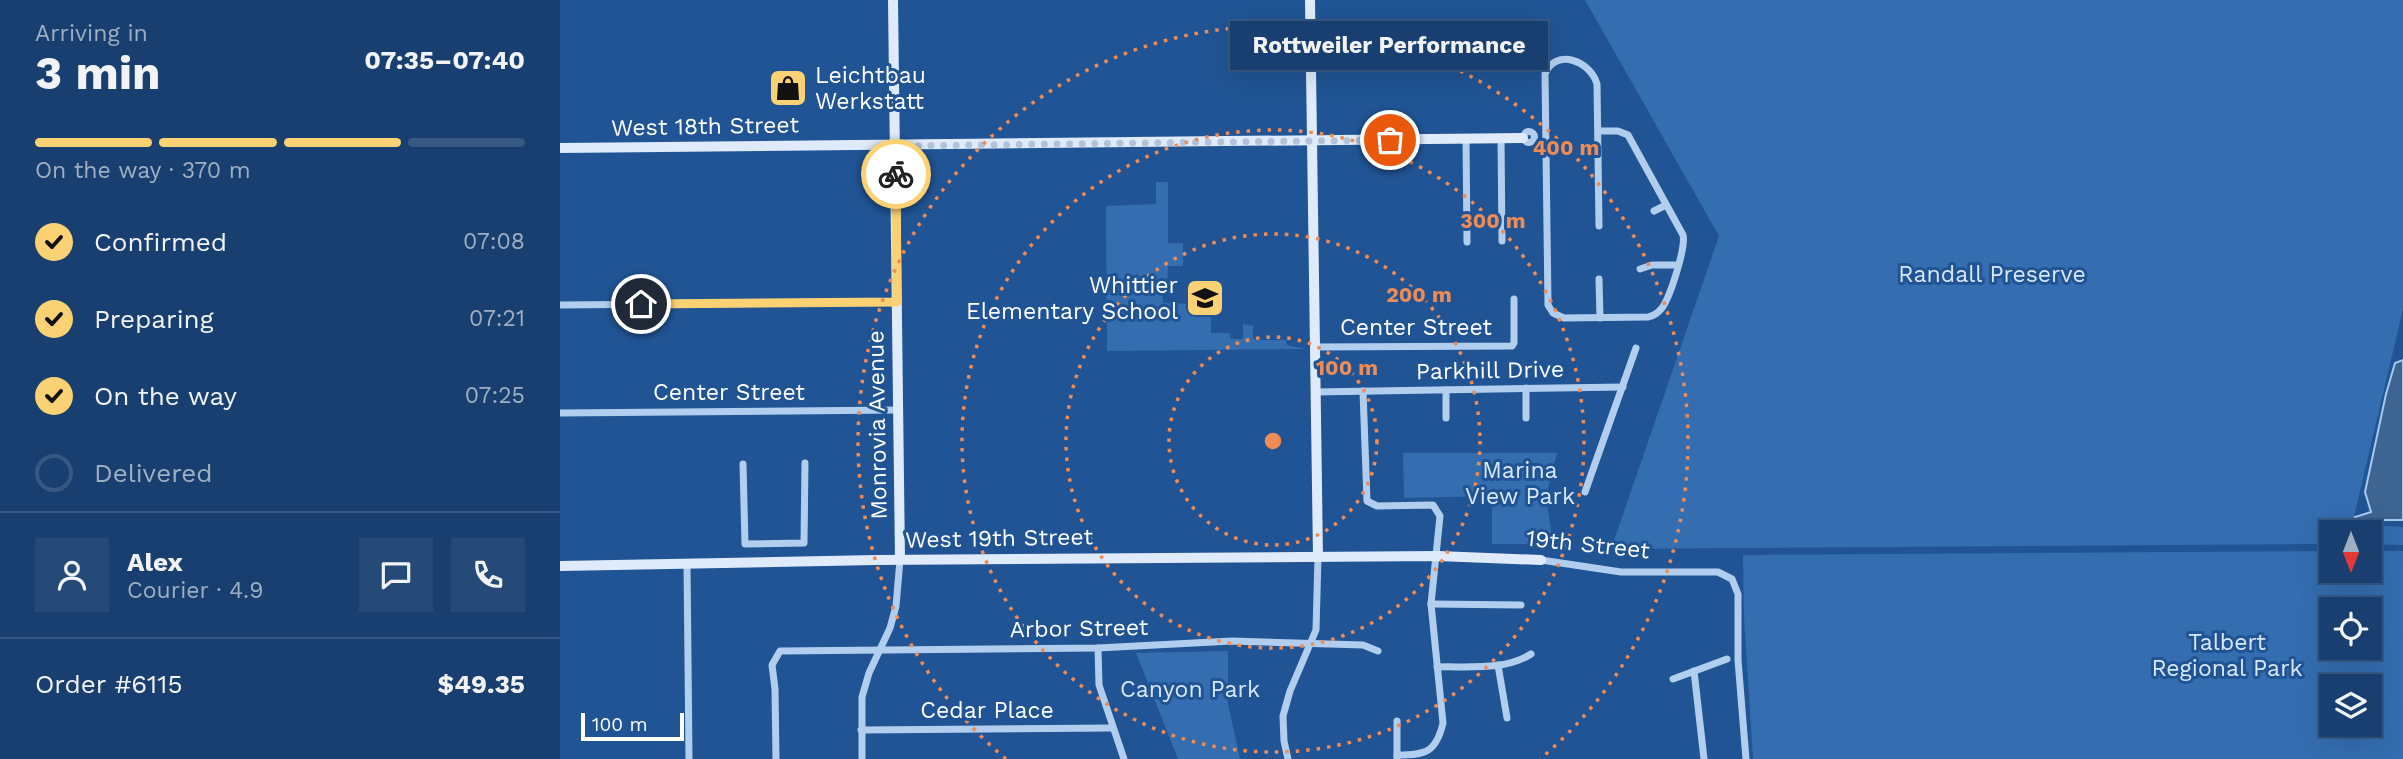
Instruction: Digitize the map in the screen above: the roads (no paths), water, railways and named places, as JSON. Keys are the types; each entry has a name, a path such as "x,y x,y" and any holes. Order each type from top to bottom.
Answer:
{"street":[{"name":"Monrovia Avenue","path":"862,759 862,697 890,628 896,606 900,561 893,0"},
{"path":"1288,759 1283,716 1290,691 1311,645 1317,615 1310,0"},
{"path":"1598,131 1618,131 1628,135 1685,241 1663,307 1656,314 1648,317 1564,318 1553,313 1548,305 1545,74 1557,61 1576,61 1589,68 1597,84 1599,226"},
{"name":"West 18th Street","path":"1529,138 1546,131"},
{"name":"West 18th Street","path":"560,148 1501,138 1529,138 1546,144"},
{"path":"1501,138 1502,241"},
{"path":"1466,139 1468,242"},
{"path":"1654,211 1666,205"},
{"path":"1640,269 1652,265 1678,265"},
{"path":"1599,279 1600,318"},
{"name":"Center Street","path":"1315,347 1512,346 1514,299"},
{"path":"560,305 897,302"},
{"path":"1586,492 1636,348"},
{"name":"Parkhill Drive","path":"1315,392 1623,387"},
{"path":"1526,388 1526,418"},
{"path":"1446,390 1446,418"},
{"path":"1363,391 1367,501 1377,506 1433,505 1440,516 1432,604 1443,723 1440,737 1430,750 1421,755 1397,757 1397,721"},
{"name":"Center Street","path":"560,413 898,410"},
{"path":"743,464 745,544 764,544 804,543 806,463"},
{"path":"764,544 765,562"},
{"name":"West 19th Street","path":"560,566 1438,556"},
{"name":"19th Street","path":"1438,556 1541,560 1621,572 1718,572 1732,579 1739,603 1738,660 1746,759"},
{"path":"687,564 689,759"},
{"path":"1432,604 1521,605"},
{"name":"Arbor Street","path":"776,759 772,664 780,651 1098,648 1232,641 1363,645 1378,651"},
{"path":"1098,648 1099,685 1124,759"},
{"path":"1437,667 1498,665 1519,662 1531,654"},
{"path":"1673,679 1727,659"},
{"path":"1498,665 1507,718"},
{"path":"1694,671 1704,759"},
{"name":"Cedar Place","path":"862,730 1112,728"}],"place":[{"name":"Leichtbau Werkstatt","path":"788,88"},
{"name":"Rottweiler Performance","path":"1390,140"},
{"name":"Whittier Elementary School","path":"1205,298"}],"park label":[{"name":"Randall Preserve","path":"1992,274"},
{"name":"Marina View Park","path":"1520,483"},
{"name":"Talbert Regional Park","path":"2227,655"},
{"name":"Canyon Park","path":"1190,689"}]}
